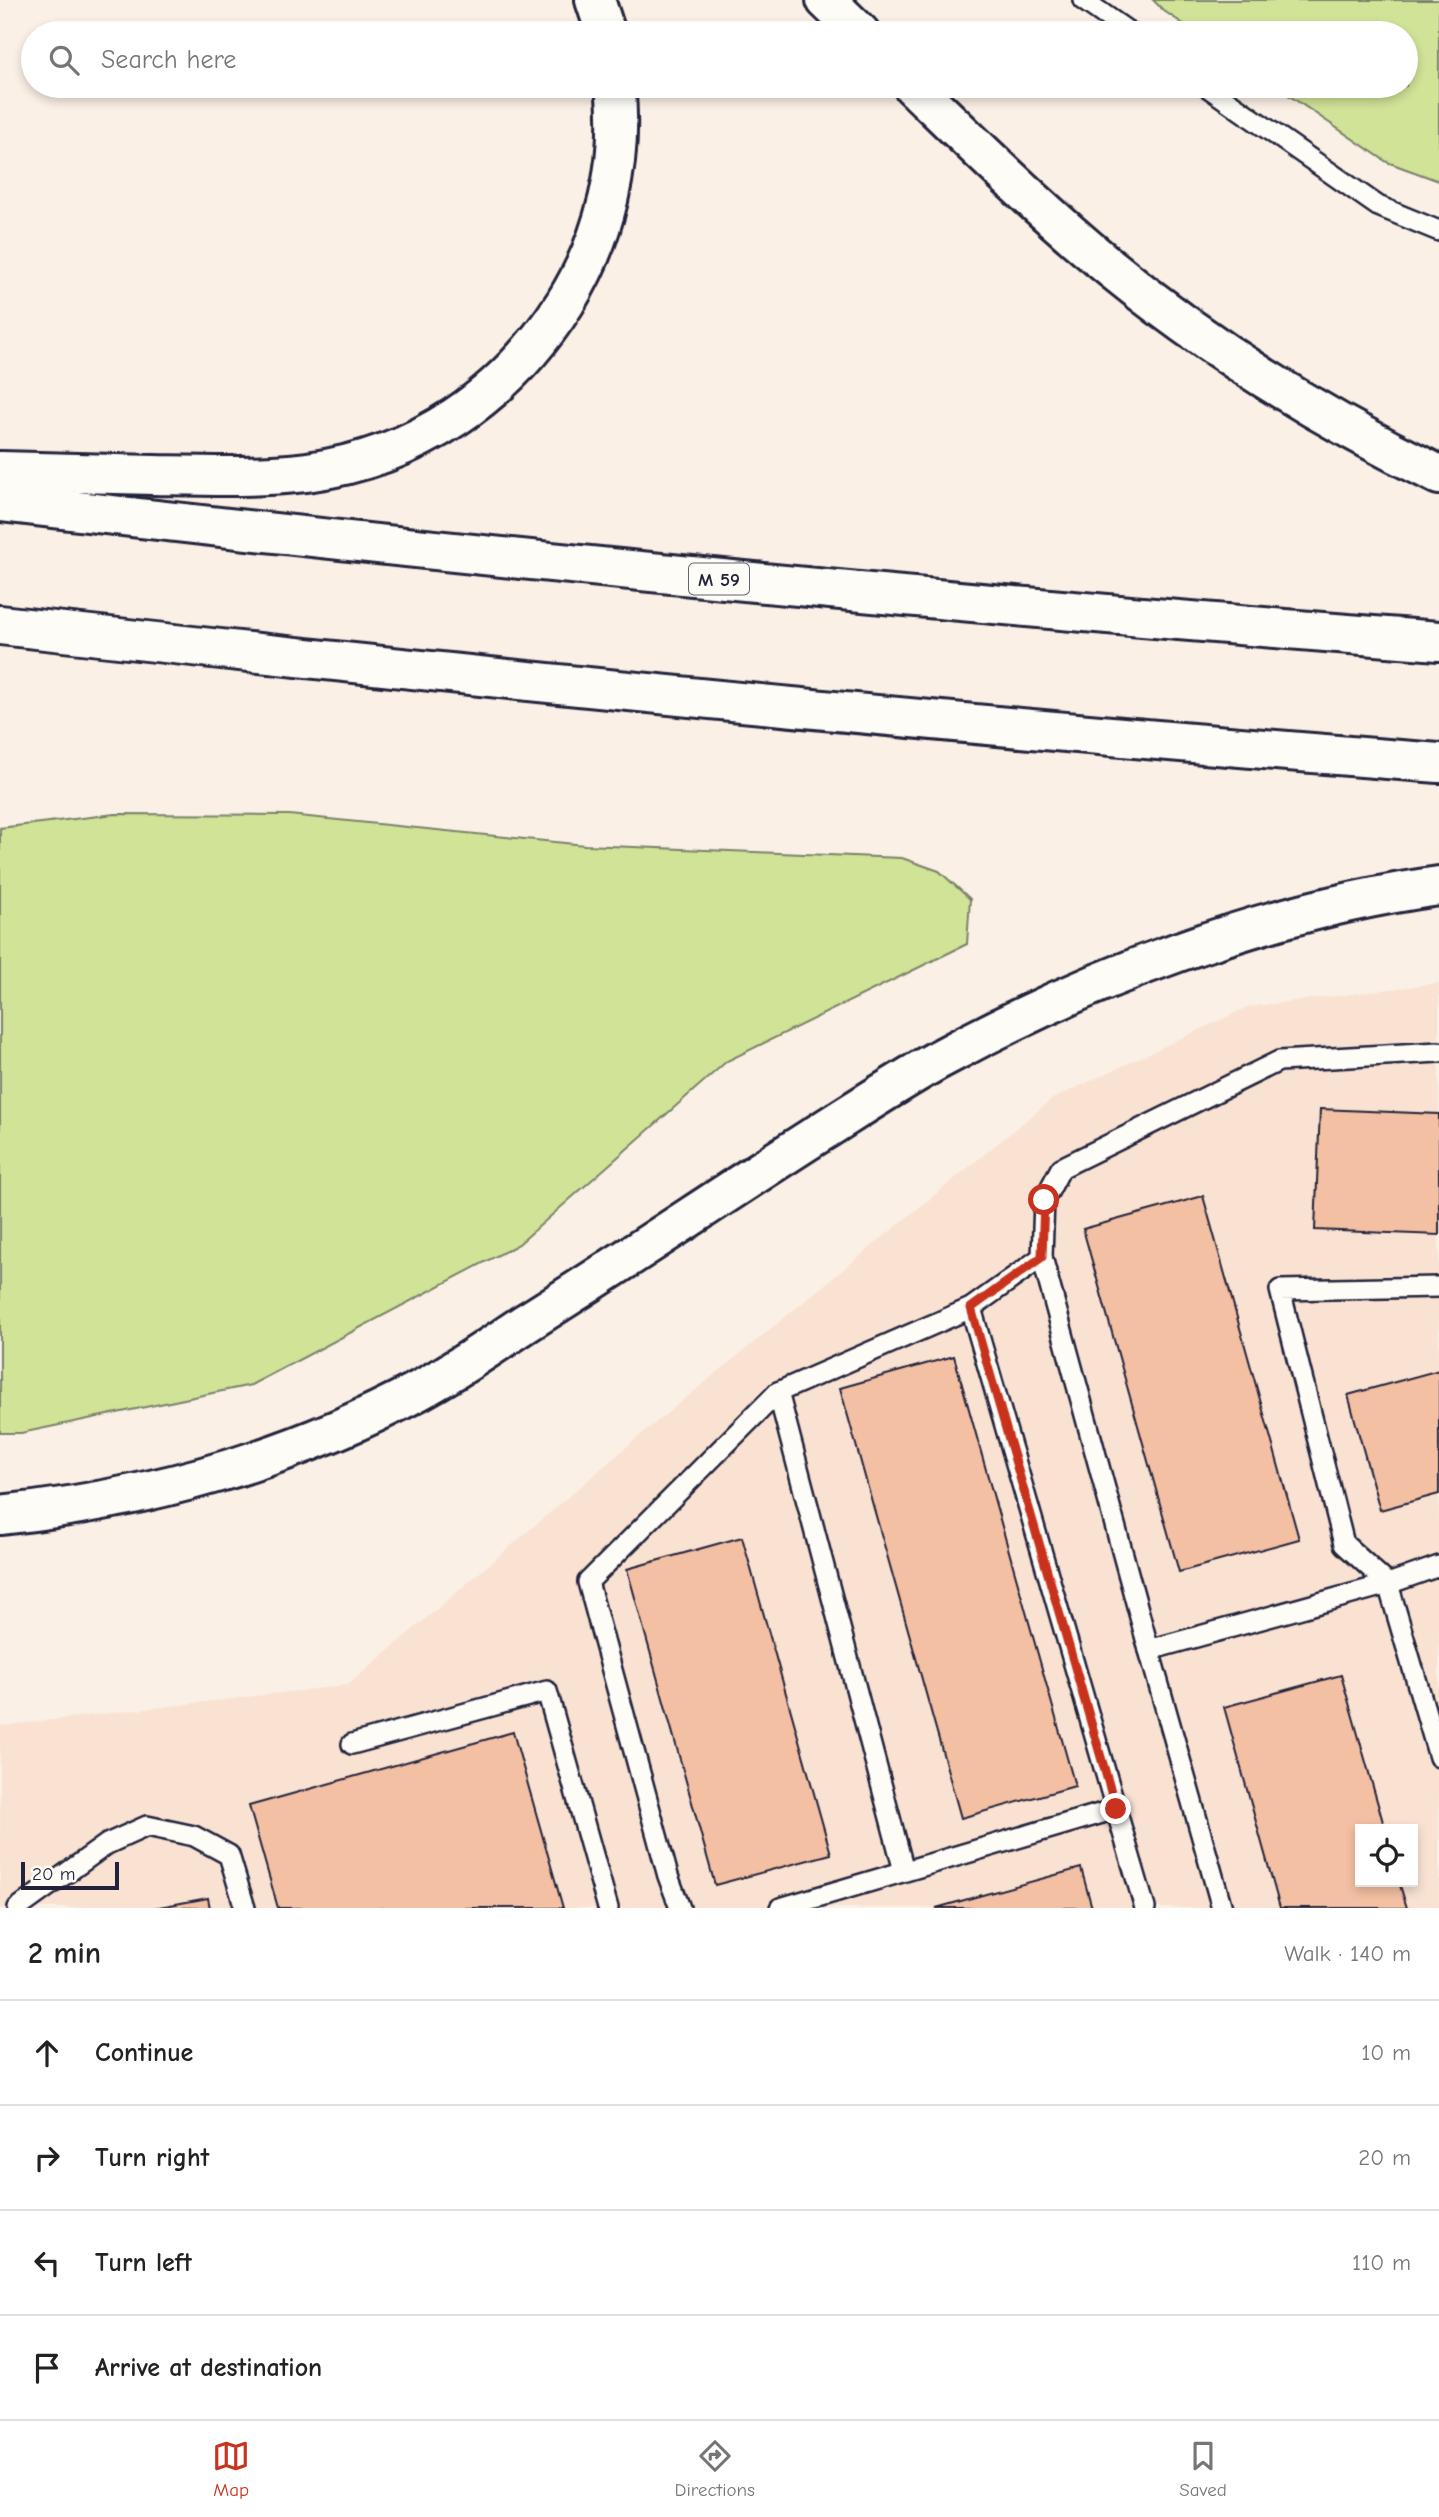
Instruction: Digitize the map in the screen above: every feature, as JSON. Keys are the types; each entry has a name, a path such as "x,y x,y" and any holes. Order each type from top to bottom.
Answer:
{"highway":[{"path":"595,0 602,21"},
{"path":"826,0 848,21"},
{"path":"0,471 231,476 309,471 396,450 432,432 465,411 530,353 577,284 594,248 608,203 616,157 616,98"},
{"path":"925,98 1022,191 1088,249 1212,344 1337,422 1439,475"},
{"name":"M 59","path":"0,502 220,528 859,593 1439,641"},
{"path":"0,625 634,693 928,721 1439,763"},
{"path":"0,1514 103,1501 173,1486 237,1467 365,1418 421,1390 898,1084 1004,1026 1124,972 1197,946 1348,904 1439,886"}],"lane":[{"path":"1083,0 1113,21"},
{"path":"1223,98 1378,206 1439,231"},
{"path":"1222,1908 1042,1257 1044,1200 1061,1168 1279,1061 1439,1052"},
{"path":"680,1908 667,1876 588,1582 778,1392 971,1308 1042,1257"},
{"path":"1439,1287 1280,1290 1344,1544 1388,1584 1439,1757"},
{"path":"971,1308 1144,1908"},
{"path":"778,1392 904,1871"},
{"path":"1149,1650 1388,1584 1439,1566"},
{"path":"352,1744 547,1691 608,1908"},
{"path":"780,1908 1116,1809"},
{"path":"18,1908 107,1844 147,1826 194,1836 229,1855 245,1908"}],"shaded area":[{"path":"1439,983 1439,1908 0,1908 0,1726 348,1685 643,1433 1052,1099 1248,1007"}],"green space":[{"path":"1153,0 1439,0 1439,181 1387,162 1293,98 1418,98 1418,21 1179,21"},
{"path":"115,814 289,815 585,845 902,858 939,871 970,899 967,944 727,1061 519,1244 251,1385 21,1433 0,1433 0,828"}],"building":[{"path":"1320,1109 1439,1114 1439,1235 1315,1230"},
{"path":"1203,1196 1299,1539 1179,1572 1083,1229"},
{"path":"954,1356 1075,1786 961,1818 840,1388"},
{"path":"1439,1370 1439,1494 1380,1510 1348,1395"},
{"path":"742,1537 831,1854 715,1885 627,1569"},
{"path":"1341,1675 1384,1824 1355,1824 1355,1887 1401,1887 1407,1908 1280,1908 1224,1707"},
{"path":"513,1732 563,1908 278,1908 249,1806"},
{"path":"1081,1868 1092,1908 936,1908 986,1894"},
{"path":"208,1898 210,1908 154,1908"}],"route":[{"path":"1044,1200 1042,1257 971,1308 1116,1809"}]}
